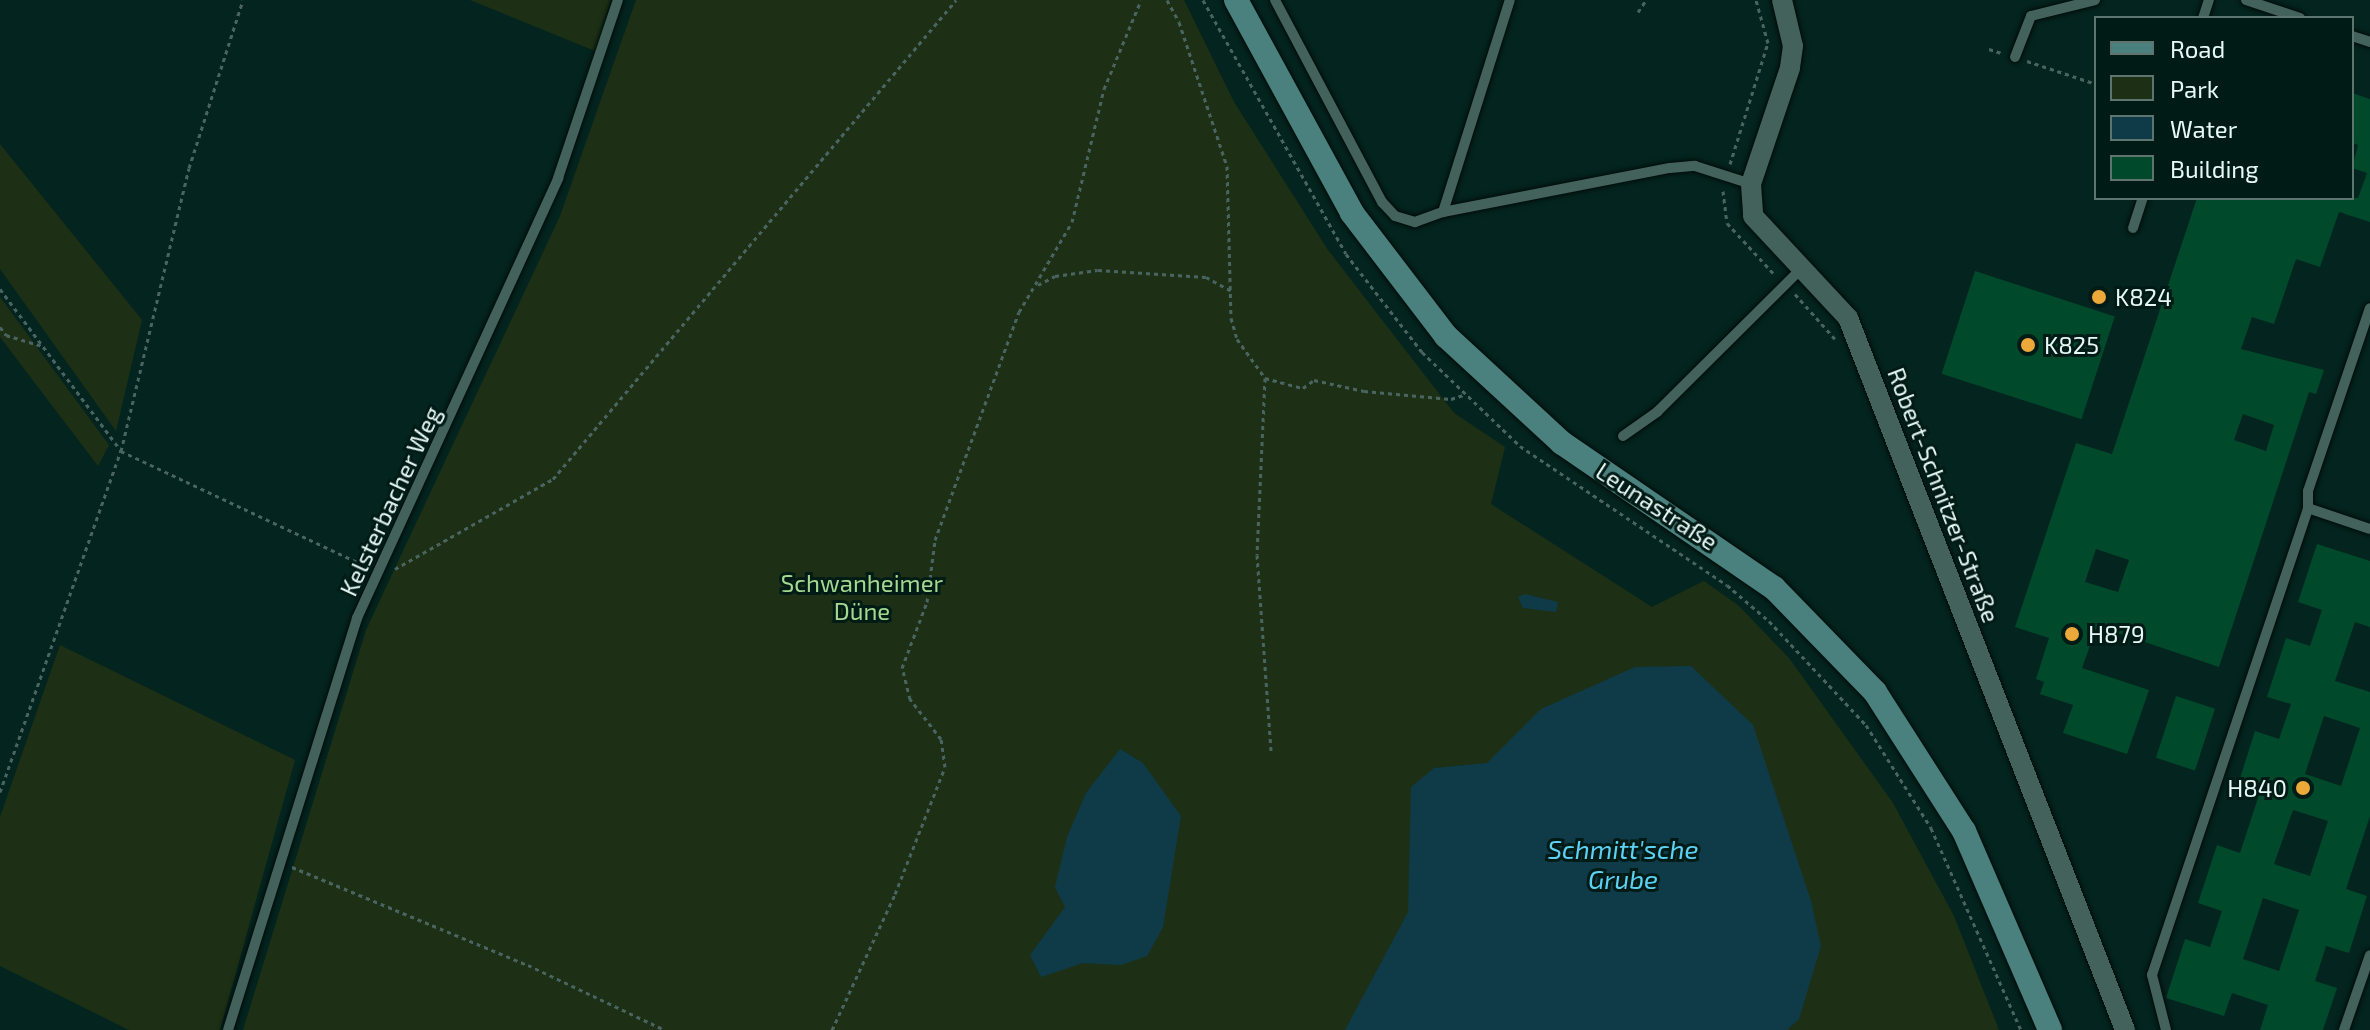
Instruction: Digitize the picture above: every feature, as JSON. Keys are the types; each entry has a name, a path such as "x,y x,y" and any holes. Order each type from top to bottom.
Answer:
{"main road":[{"name":"Leunastraße","path":"1236,0 1352,213 1446,336 1562,443 1774,588 1839,650 1882,701 1924,762 1974,852 2050,1030"}],"street":[{"name":"Robert-Schnitzer-Straße","path":"1782,0 1793,46 1790,68 1751,184 1753,216 1840,307 1854,330 2125,1030"}],"lane":[{"name":"Kelsterbacher Weg","path":"228,1030 335,681 377,572 484,348 558,178 618,0"},
{"path":"1275,0 1382,202 1395,216 1415,222 1443,212 1670,168 1695,166 1751,184"},
{"path":"1443,212 1510,0"},
{"path":"2015,57 2031,16 2095,0"},
{"path":"2246,0 2294,16"},
{"path":"2133,228 2142,200"},
{"path":"1623,436 1657,412 1802,268"},
{"path":"2166,1030 2152,975 2308,508 2308,491 2370,308"},
{"path":"2308,508 2370,529"},
{"path":"2344,1030 2369,958"}],"path":[{"path":"0,792 121,451 189,168 243,0"},
{"path":"0,289 121,451 377,572 394,569 553,479 956,0"},
{"path":"832,1030 895,894 945,767 941,739 910,699 902,668 927,602 935,540 1005,346 1034,287 1072,222 1104,89 1141,0"},
{"path":"1167,0 1189,48 1227,166 1231,291 1237,339 1265,378 1257,555 1271,750"},
{"path":"1203,0 1346,254 1385,308 1463,395 1553,470 1727,585 1836,688 1899,773 1931,828 2021,1030"},
{"path":"1638,12 1646,0"},
{"path":"1989,49 2094,83"},
{"path":"1034,287 1055,276 1098,270 1206,277 1231,291"},
{"path":"0,327 6,335 43,346"},
{"path":"1265,378 1303,388 1314,380 1364,391 1451,399 1463,395"},
{"path":"281,863 528,965 665,1030"}],"green space":[{"path":"470,0 611,0 595,51"},
{"name":"Schwanheimer Düne","path":"636,0 1184,0 1234,102 1328,250 1454,413 1505,447 1491,504 1652,607 1704,581 1739,606 1789,658 1893,803 1954,916 1999,1030 243,1030 366,630 560,216"},
{"path":"0,144 142,320 116,431 0,269"},
{"path":"0,297 109,445 98,466 0,337"},
{"path":"60,645 295,760 220,1030 129,1030 0,966 0,817"}],"water":[{"path":"1525,594 1558,602 1556,612 1523,608 1518,597"},
{"name":"Schmitt'sche Grube","path":"1691,666 1753,725 1811,901 1821,946 1799,1019 1787,1030 1345,1030 1408,912 1411,787 1434,768 1487,763 1541,709 1635,667"},
{"path":"1120,749 1143,763 1181,816 1163,927 1147,956 1121,965 1083,963 1041,977 1030,955 1065,907 1055,887 1067,837 1086,793"}],"building":[{"path":"2354,94 2370,99 2370,222 2339,212 2320,267 2296,259 2274,324 2252,317 2241,349 2324,370 2316,394 2309,392 2219,667 2097,626 2082,668 2149,690 2127,754 2063,733 2073,705 2040,694 2044,682 2036,679 2049,638 2015,627 2076,443 2112,454 2196,200 2354,200 2358,198 2367,173 2354,169 2358,145 2354,144","holes":["2243,414 2274,425 2266,451 2234,440","2096,549 2129,560 2118,592 2085,582"]},
{"name":"K825","path":"1975,271 2115,316 2081,419 1942,374"},
{"name":"H840","path":"2317,544 2370,561 2370,627 2355,622 2335,681 2370,692 2370,816 2346,889 2367,896 2349,953 2326,946 2315,981 2337,988 2323,1030 2260,1030 2268,1005 2232,993 2224,1016 2166,998 2185,939 2210,947 2222,911 2198,903 2217,845 2240,853 2258,798 2236,791 2255,731 2279,739 2291,704 2267,697 2286,638 2310,646 2322,610 2298,602","holes":["2324,716 2360,728 2341,786 2305,774","2293,810 2328,821 2310,876 2274,864","2263,898 2299,910 2279,971 2243,959"]},
{"path":"2176,696 2215,709 2195,770 2156,758"}],"place":[{"name":"K824","path":"2099,297"},
{"name":"K825","path":"2028,345"},
{"name":"H879","path":"2072,634"},
{"name":"H840","path":"2303,788"}]}
